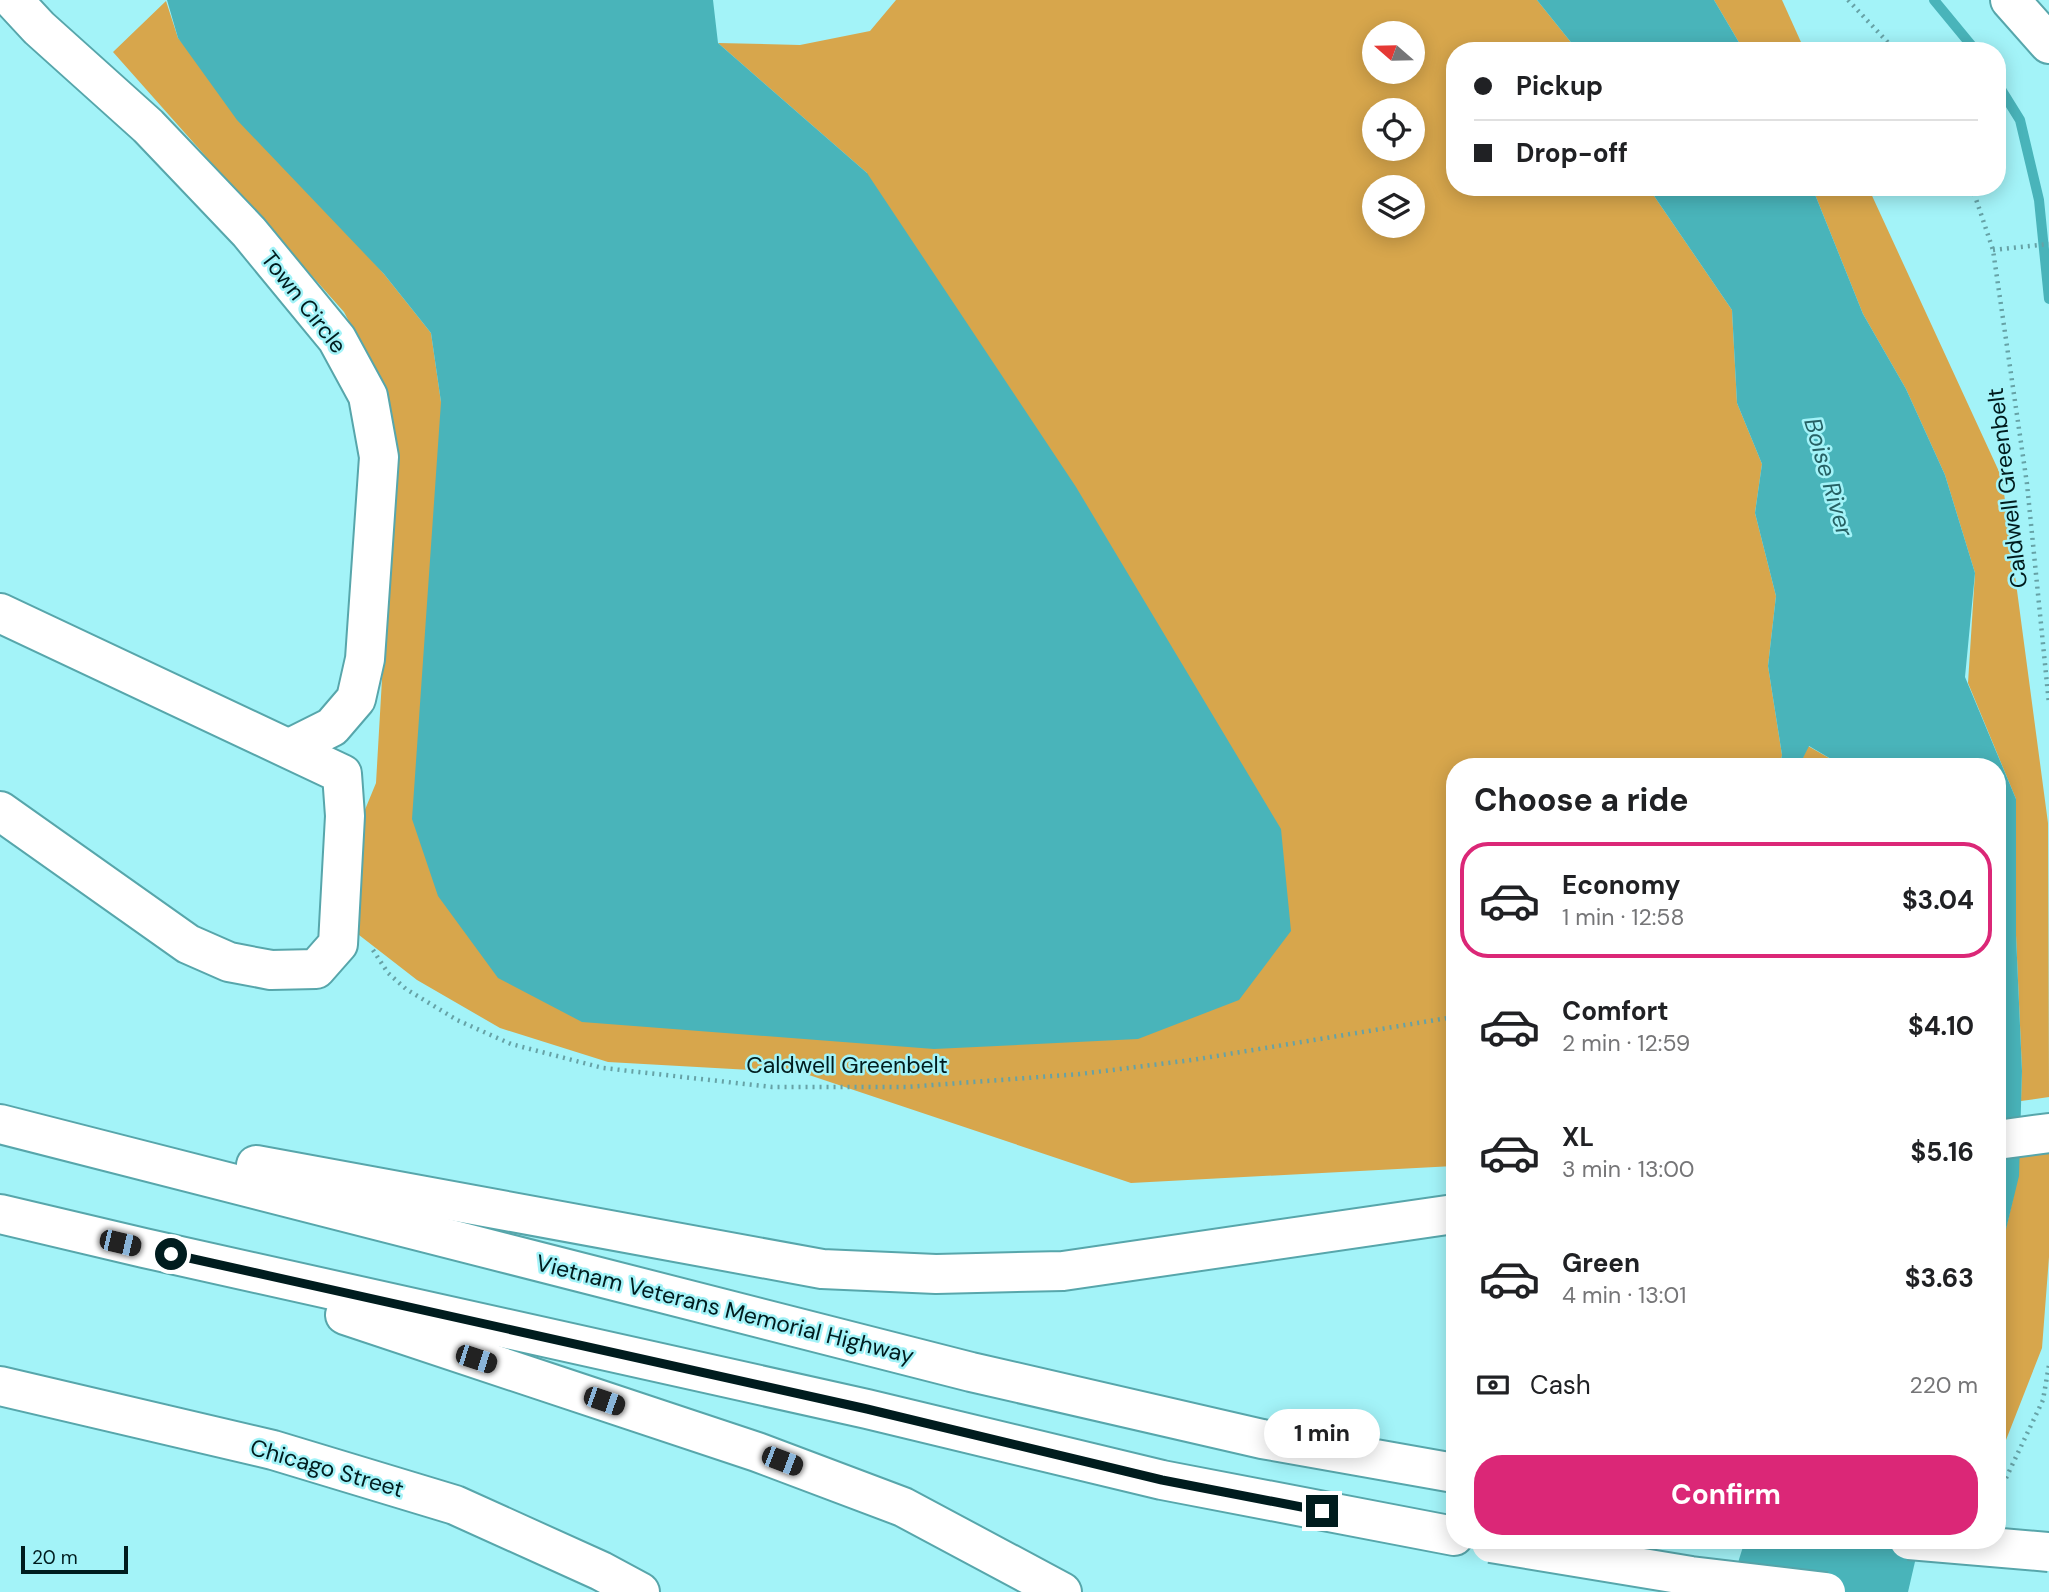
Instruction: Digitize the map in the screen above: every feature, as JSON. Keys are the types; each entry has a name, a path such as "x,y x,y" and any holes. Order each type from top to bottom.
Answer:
{"main road":[{"name":"Town Circle","path":"13,0 38,28 148,127 249,232 337,339 368,396 379,457 365,659 356,699 332,727 290,748"},
{"path":"2010,0 2049,44"},
{"path":"0,613 342,774 345,816 338,944 316,968 271,970 229,962 188,944 0,810"},
{"path":"0,1121 821,1269 936,1274 1063,1272 1446,1215"},
{"name":"Vietnam Veterans Memorial Highway","path":"0,1121 971,1372 1262,1439 1446,1472"},
{"path":"2006,1139 2049,1133"},
{"path":"0,1213 144,1248 867,1409 1162,1480 1446,1534"},
{"path":"144,1248 757,1452 902,1507 1062,1592"},
{"name":"Chicago Street","path":"0,1385 273,1450 455,1505 601,1571 640,1592"},
{"path":"2006,1548 2049,1552"},
{"path":"1531,1549 1691,1576 1826,1592"}],"path":[{"path":"1848,0 1888,42"},
{"name":"Caldwell Greenbelt","path":"1975,196 1993,250 2027,484 2049,704"},
{"path":"1993,250 2049,244"},
{"name":"Caldwell Greenbelt","path":"369,945 388,973 406,989 457,1020 511,1044 603,1068 772,1087 906,1087 1080,1074 1192,1060 1446,1018"},
{"path":"2006,1478 2043,1401 2049,1366"}],"shaded area":[{"path":"896,0 1537,0 1571,42 1446,42 1446,196 1654,196 1732,310 1737,403 1762,464 1755,513 1776,596 1768,666 1782,755 1781,758 1446,758 1446,1166 1131,1183 803,1073 608,1062 500,1028 417,980 350,928 357,829 376,783 394,472 385,390 344,312 113,52 166,1 178,38 384,274 431,333 441,402 867,173 718,43 800,45 870,31"},
{"path":"1714,0 1782,0 1801,42 1739,42"},
{"path":"1816,196 1872,196 2002,478 2048,823 2049,1097 2021,1101 2016,935 2016,799 2006,775 2006,758 1999,758 1968,683 1975,573 1945,475 1906,389 1863,314"},
{"path":"1808,746 1829,758 1803,758"},
{"path":"2049,1150 2049,1257 2042,1348 2006,1440 2006,1230 2016,1185 2019,1153"}],"water":[{"path":"167,0 713,0 718,43 867,173 1076,487 1281,829 1291,931 1239,1000 1138,1039 934,1049 582,1022 498,978 438,896 412,819 441,402 431,333 384,274 237,120 178,38"},
{"path":"1537,0 1714,0 1739,42 1571,42"},
{"name":"Boise River","path":"1654,196 1816,196 1863,314 1906,389 1945,475 1975,573 1965,677 1999,758 1829,758 1809,746 1803,758 1781,758 1768,666 1776,596 1755,513 1762,464 1737,403 1732,310"},
{"path":"2006,775 2016,799 2016,935 2022,1071 2019,1176 2006,1229"},
{"path":"1742,1549 1918,1549 1908,1592 1729,1592"}],"waterway":[{"path":"1934,0 1969,42"},
{"path":"2006,97 2020,120 2039,200 2049,299"}],"route":[{"path":"171,1254 867,1409 1162,1480 1322,1511"}]}
